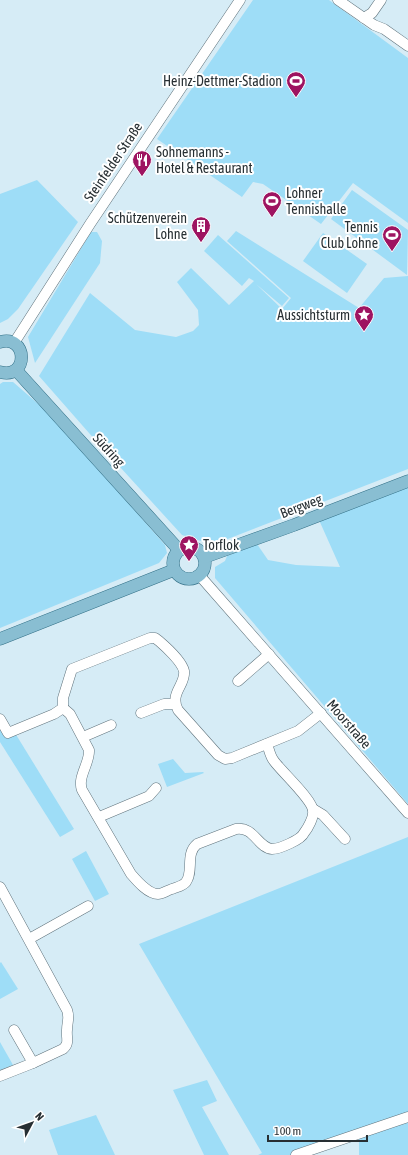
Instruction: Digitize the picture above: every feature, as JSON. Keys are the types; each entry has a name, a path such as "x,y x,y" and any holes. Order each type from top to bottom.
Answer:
{"main road":[{"path":"0,342 7,341 14,343 20,349 22,356 21,363 16,370 10,373 0,372"},
{"name":"Südring","path":"16,370 179,550"},
{"name":"Bergweg","path":"205,557 294,525 408,481"},
{"path":"184,547 193,547 202,552 205,557 205,568 200,576 191,580 183,578 174,570 174,558 179,550 184,547"},
{"path":"0,639 174,570"}],"street":[{"name":"Steinfelder Straße","path":"14,343 90,224 240,0"},
{"path":"338,0 408,46"},
{"path":"364,18 372,13 381,0"},
{"name":"Moorstraße","path":"200,576 408,813"},
{"path":"314,809 302,837 274,849 265,846 243,828 236,829 197,844 191,852 186,882 180,886 158,894 151,892 131,874 80,786 89,755 88,746 70,714 63,708 63,698 72,669 150,638 155,638 160,641 181,665 184,671 184,676 175,699 175,704 178,710 218,755 225,760 298,731 321,713"},
{"path":"238,681 269,654"},
{"path":"141,713 164,704 175,704"},
{"path":"0,719 4,734 54,714 63,708"},
{"path":"83,736 111,725"},
{"path":"266,744 273,760 314,809 323,814 346,839"},
{"path":"99,817 150,796 156,788"},
{"path":"0,887 67,1010 69,1017 67,1030 68,1042 66,1046 58,1052 0,1076"},
{"path":"29,939 88,906"},
{"path":"14,1030 33,1063"},
{"path":"296,1155 408,1117"}],"shaded area":[{"name":"Heinz-Dettmer-Stadion","path":"253,0 329,0 408,58 408,223 353,183 321,224 263,184 253,182 242,197 157,139"},
{"path":"37,180 78,222 18,309 8,319 0,323 0,194"},
{"name":"Tennis Club Lohne","path":"352,190 408,230 407,275 331,219"},
{"path":"236,231 359,308 384,278 408,276 408,469 220,542 204,542 182,535 39,376 90,293 135,330 176,337 193,331 199,325 198,310 177,282 191,268 229,305 254,281 249,278 242,286 204,251 218,235 289,298 282,306 256,284 282,309 291,298 227,241"},
{"path":"91,232 97,232 102,241 100,263 35,363 28,337"},
{"name":"Tennis Club Lohne","path":"323,233 367,264 347,293 303,261"},
{"path":"3,382 13,382 51,415 165,545 167,553 159,563 0,628 0,384"},
{"path":"408,485 408,804 215,578 215,567 225,561 227,556 257,544 268,560 296,565 340,567 319,520"},
{"path":"0,724 15,733 74,829 60,837 0,742"},
{"path":"173,759 185,773 204,773 167,787 158,764"},
{"path":"408,837 408,1155 359,1155 359,1137 311,1155 258,1155 262,1153 139,944"},
{"path":"86,851 109,894 95,901 72,859"},
{"path":"1,962 18,989 0,999 0,963"},
{"path":"0,1042 13,1065 0,1070"},
{"path":"207,1080 217,1101 202,1107 229,1155 204,1155 173,1090"},
{"path":"96,1115 115,1155 58,1155 49,1130"}],"place":[{"name":"Heinz-Dettmer-Stadion","path":"296,98"},
{"name":"Sohnemanns - Hotel & Restaurant","path":"142,177"},
{"name":"Lohner Tennishalle","path":"272,218"},
{"name":"Schützenverein Lohne","path":"201,243"},
{"name":"Tennis Club Lohne","path":"392,252"},
{"name":"Aussichtsturm","path":"364,332"},
{"name":"Torflok","path":"189,562"}]}
